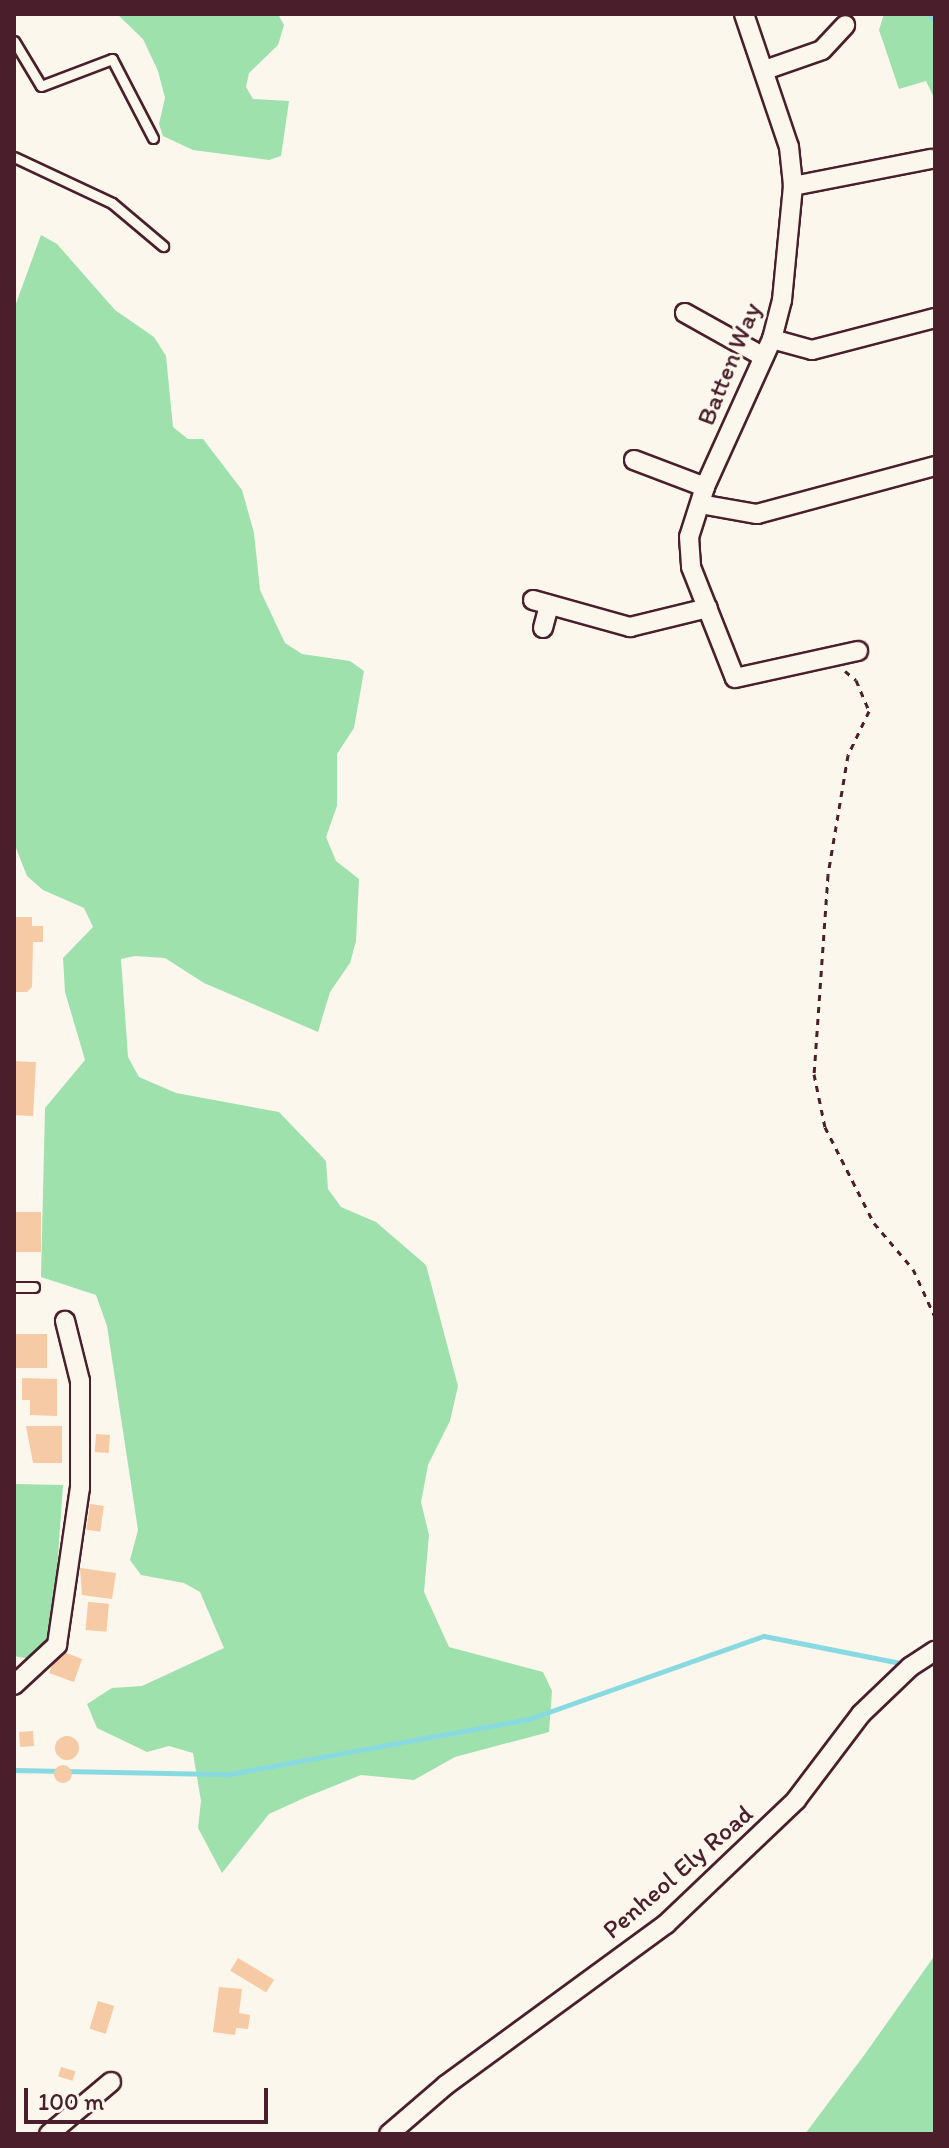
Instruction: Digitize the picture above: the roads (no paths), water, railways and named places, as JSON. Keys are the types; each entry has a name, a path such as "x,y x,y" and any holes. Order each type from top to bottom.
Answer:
{"street":[{"name":"Batten Way","path":"744,14 789,147 793,186 782,300 768,348 702,496 689,552 735,678 858,651"},
{"path":"765,70 822,50 845,25"},
{"path":"793,186 931,159"},
{"path":"685,313 768,348 812,350 935,318"},
{"path":"634,460 702,496 757,514 935,466"},
{"path":"543,628 541,602 630,627 708,608"},
{"path":"14,1685 57,1645 80,1488 80,1381 65,1321"},
{"name":"Penheol Ely Road","path":"389,2134 446,2085 666,1924 796,1800 861,1714 910,1667 935,1651"},
{"path":"49,2134 111,2082"}],"lane":[{"path":"14,41 41,86 112,59 153,138"},
{"path":"14,157 112,203 163,246"},
{"path":"14,1287 34,1287"}],"waterway":[{"path":"929,14 935,21"},
{"path":"14,1770 229,1774 529,1719 764,1636 905,1664"}]}
